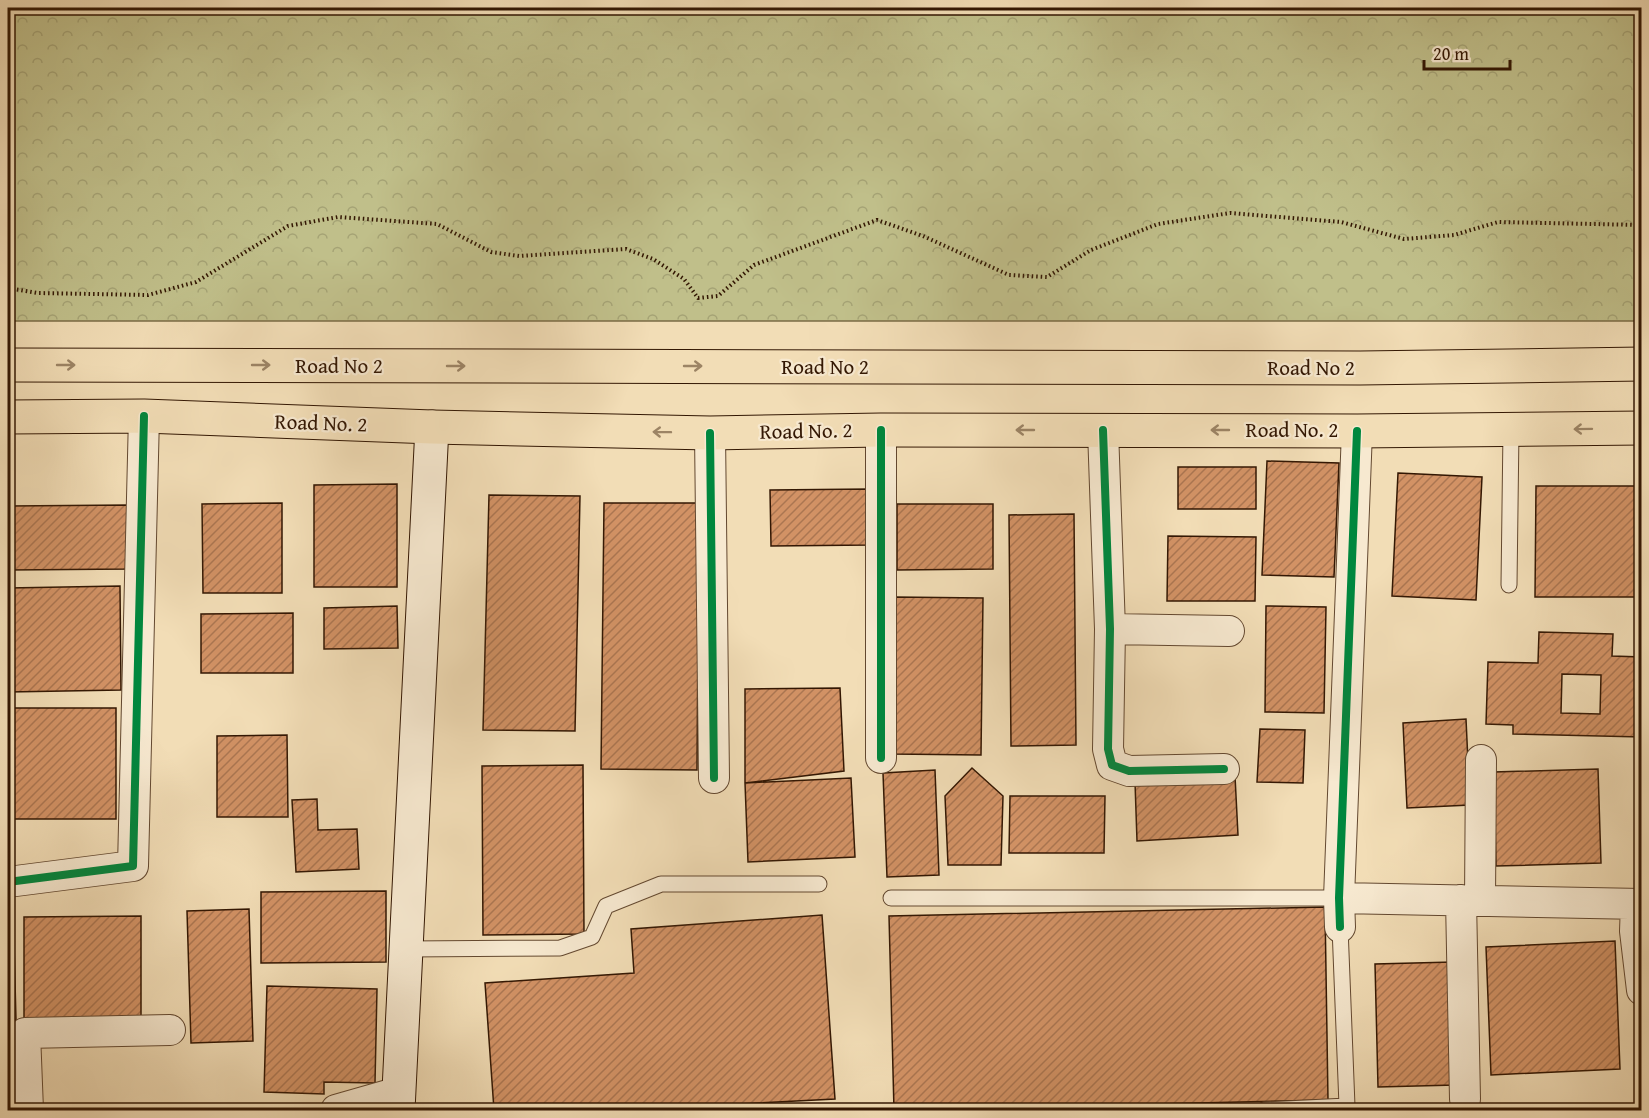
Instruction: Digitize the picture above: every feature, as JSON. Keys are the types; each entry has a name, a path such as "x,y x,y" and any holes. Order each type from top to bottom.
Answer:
{"main road":[{"name":"Road No 2","path":"8,365 1360,368 1641,364"},
{"name":"Road No. 2","path":"8,417 144,416 432,427 710,433 881,430 1641,428"},
{"path":"399,1101 432,427"}],"street":[{"path":"8,882 133,866 144,416"},
{"path":"881,430 881,758"},
{"path":"1103,430 1110,629 1108,749 1112,765 1129,771 1224,769"},
{"path":"1357,430 1339,913 1471,901 1639,904 1635,931 1641,990"},
{"path":"710,433 714,778"},
{"path":"1110,629 1229,631"},
{"path":"1465,1099 1471,901 1481,760"},
{"path":"28,1110 25,1033 170,1030"},
{"path":"336,1110 399,1101"}],"lane":[{"path":"1509,585 1511,430"},
{"path":"406,950 560,948 592,937 606,906 661,884 819,884"},
{"path":"891,898 1339,913 1347,1106 1264,1110"}],"path":[{"path":"8,288 38,293 148,296 196,282 288,226 338,218 437,224 491,252 519,256 626,249 653,259 684,279 698,298 718,296 754,265 877,220 923,236 1009,275 1047,277 1091,250 1158,224 1230,213 1341,222 1404,239 1454,235 1498,222 1641,225"}],"green space":[{"path":"8,8 1641,8 1641,321 8,321"}],"building":[{"path":"1267,461 1339,463 1334,577 1262,575"},
{"path":"1178,467 1256,467 1256,509 1178,509"},
{"path":"1398,473 1482,477 1476,600 1392,596"},
{"path":"397,484 397,587 314,587 314,485"},
{"path":"1536,486 1642,486 1642,597 1535,597"},
{"path":"869,489 870,545 771,546 770,490"},
{"path":"489,495 580,496 575,731 483,730"},
{"path":"282,503 282,593 203,593 202,504"},
{"path":"604,503 699,503 697,770 601,769"},
{"path":"897,504 993,504 993,569 897,570"},
{"path":"129,505 129,569 8,570 8,506"},
{"path":"1074,514 1076,745 1011,746 1009,515"},
{"path":"1168,536 1256,537 1255,601 1167,601"},
{"path":"120,586 121,690 8,692 8,588"},
{"path":"894,597 983,598 981,755 892,754"},
{"path":"397,606 398,648 324,649 324,608"},
{"path":"1266,606 1326,607 1324,713 1265,712"},
{"path":"293,613 293,673 201,673 201,614"},
{"path":"1539,632 1613,634 1612,656 1642,657 1642,737 1513,734 1513,725 1486,724 1488,662 1538,663","holes":["1562,674 1601,675 1600,714 1561,713"]},
{"path":"840,688 844,771 745,783 745,689"},
{"path":"8,708 116,708 116,819 8,819"},
{"path":"1466,719 1470,805 1407,808 1403,723"},
{"path":"1260,729 1305,730 1303,783 1257,782"},
{"path":"287,735 288,817 217,817 217,736"},
{"path":"583,765 584,934 483,935 482,766"},
{"path":"972,768 1003,796 1001,865 948,865 945,796"},
{"path":"1598,769 1601,863 1496,866 1494,772"},
{"path":"935,770 939,875 887,877 883,773"},
{"path":"1235,776 1238,835 1137,841 1135,782"},
{"path":"851,778 855,857 748,862 745,783"},
{"path":"1010,796 1105,796 1104,853 1009,853"},
{"path":"317,799 318,830 357,829 359,869 296,872 292,800"},
{"path":"386,891 386,962 261,963 261,892"},
{"path":"1325,907 1328,1100 894,1110 889,916"},
{"path":"249,909 253,1041 191,1043 187,911"},
{"path":"822,915 835,1099 625,1110 494,1110 485,983 634,973 631,929"},
{"path":"141,916 141,1019 24,1020 24,917"},
{"path":"1615,941 1620,1069 1491,1075 1486,947"},
{"path":"8,943 14,943 16,1020 8,1021"},
{"path":"1453,962 1455,1085 1378,1087 1375,964"},
{"path":"267,986 377,989 375,1083 324,1082 324,1094 264,1092"},
{"path":"24,1075 25,1110 8,1110 8,1076"}],"cycle path":[{"path":"8,882 133,866 144,416"},
{"path":"881,430 881,758"},
{"path":"1103,430 1110,629 1108,749 1112,765 1129,771 1224,769"},
{"path":"1340,927 1339,898 1357,431"},
{"path":"710,433 714,778"}]}
